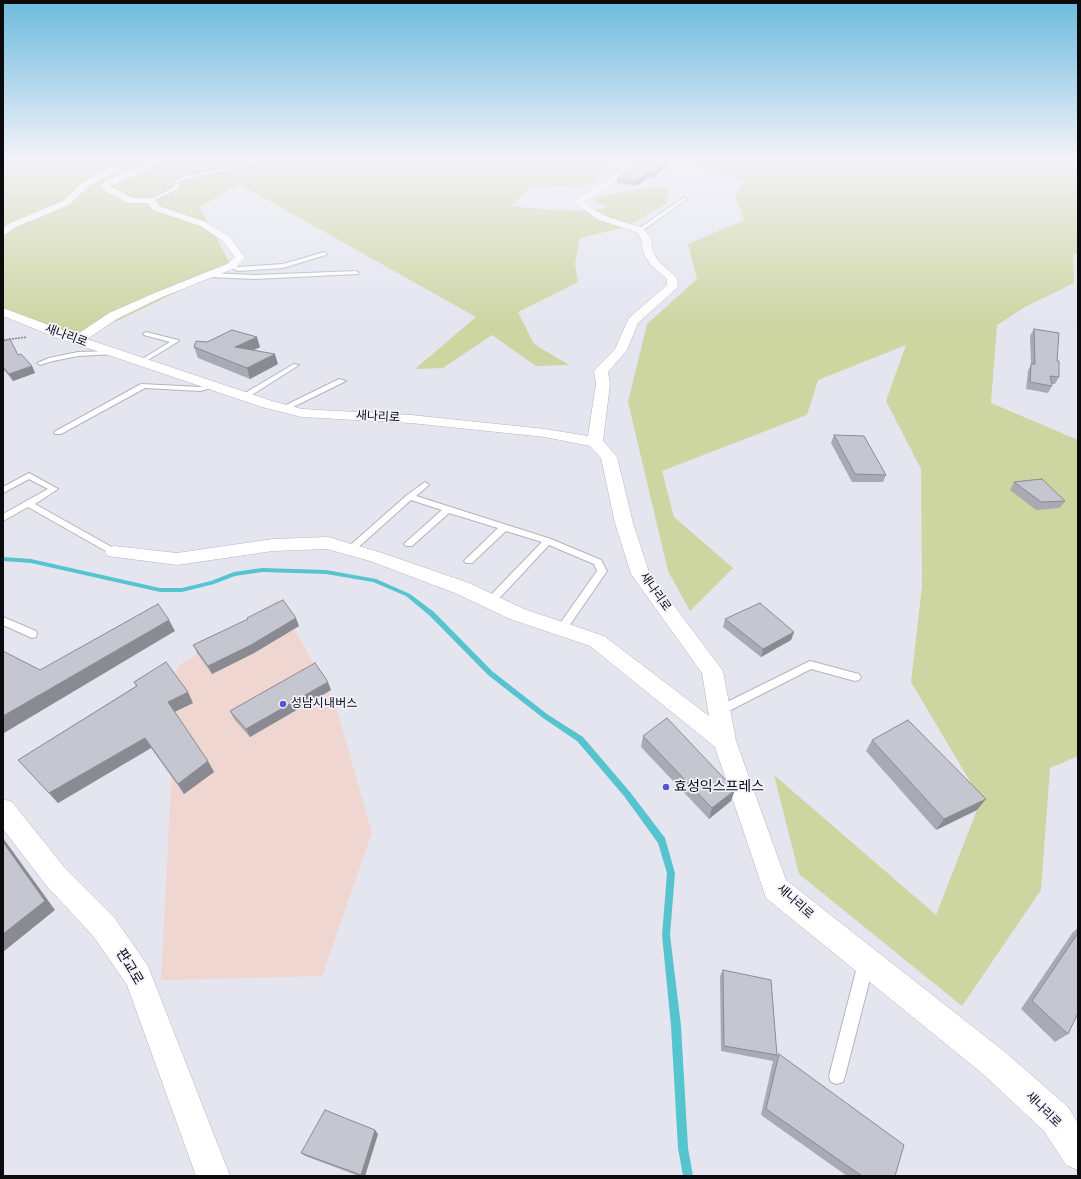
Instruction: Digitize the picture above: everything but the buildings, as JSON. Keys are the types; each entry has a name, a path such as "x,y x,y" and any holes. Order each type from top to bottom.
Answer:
{"street":[{"path":"3,233 13,225 36,215"},
{"path":"77,340 113,316 156,296 231,266 240,258 227,239 203,224 177,215"},
{"path":"595,442 603,384 601,371 621,350 633,321 673,286 672,278 654,264 648,252 646,238 640,230 602,218 597,215"},
{"name":"새나리로","path":"3,312 114,353 244,396 302,413 410,419 545,433 595,442 609,457 624,523 640,574 712,671 725,742 776,889 994,1063 1056,1119 1078,1153"},
{"path":"114,552 177,558 273,545 328,544 376,557 462,588 517,614 596,641 725,742"},
{"name":"판교로","path":"3,810 55,876 104,927 138,976 214,1176"}],"lane":[{"path":"640,230 662,215"},
{"path":"231,266 238,269 271,267 324,254"},
{"path":"209,275 255,277 356,273"},
{"path":"141,362 176,342 146,334"},
{"path":"40,364 51,359 78,354 114,353"},
{"path":"244,396 296,365"},
{"path":"284,408 342,381"},
{"path":"58,432 144,386 200,388 215,386"},
{"path":"3,490 29,476 54,489 3,518"},
{"path":"350,550 425,485"},
{"path":"410,497 548,541 598,562 602,571 561,629"},
{"path":"29,504 114,552"},
{"path":"408,544 448,509"},
{"path":"470,561 505,527"},
{"path":"490,601 548,541"},
{"path":"3,621 32,634"},
{"path":"719,711 810,665 855,678"},
{"path":"837,1076 867,961"}],"shaded area":[{"path":"278,599 335,703 372,833 322,976 161,980 177,667"}],"green space":[{"path":"3,215 204,215 231,266 77,340 3,311"},
{"path":"294,215 646,215 626,227 580,238 575,264 578,282 518,312 534,344 569,365 536,366 492,335 443,368 415,369 476,317"},
{"path":"742,215 1078,215 1078,254 1073,254 1074,283 1025,307 997,325 991,403 1078,440 1078,756 1050,768 1041,890 962,1006 799,874 774,775 936,915 981,800 911,682 922,586 921,469 886,401 906,345 818,380 807,415 662,471 674,517 733,568 690,611 668,571 628,402 647,324 697,279 688,244 744,220"}],"waterway":[{"path":"3,559 31,561 160,590 182,590 212,583 234,574 262,570 326,572 374,580 408,595 432,614 490,673 545,716 580,739 627,794 662,841 671,873 666,935 676,1026 683,1148 688,1176"}],"place":[{"name":"성남시내버스","path":"283,704"},
{"name":"효성익스프레스","path":"666,787"}]}
